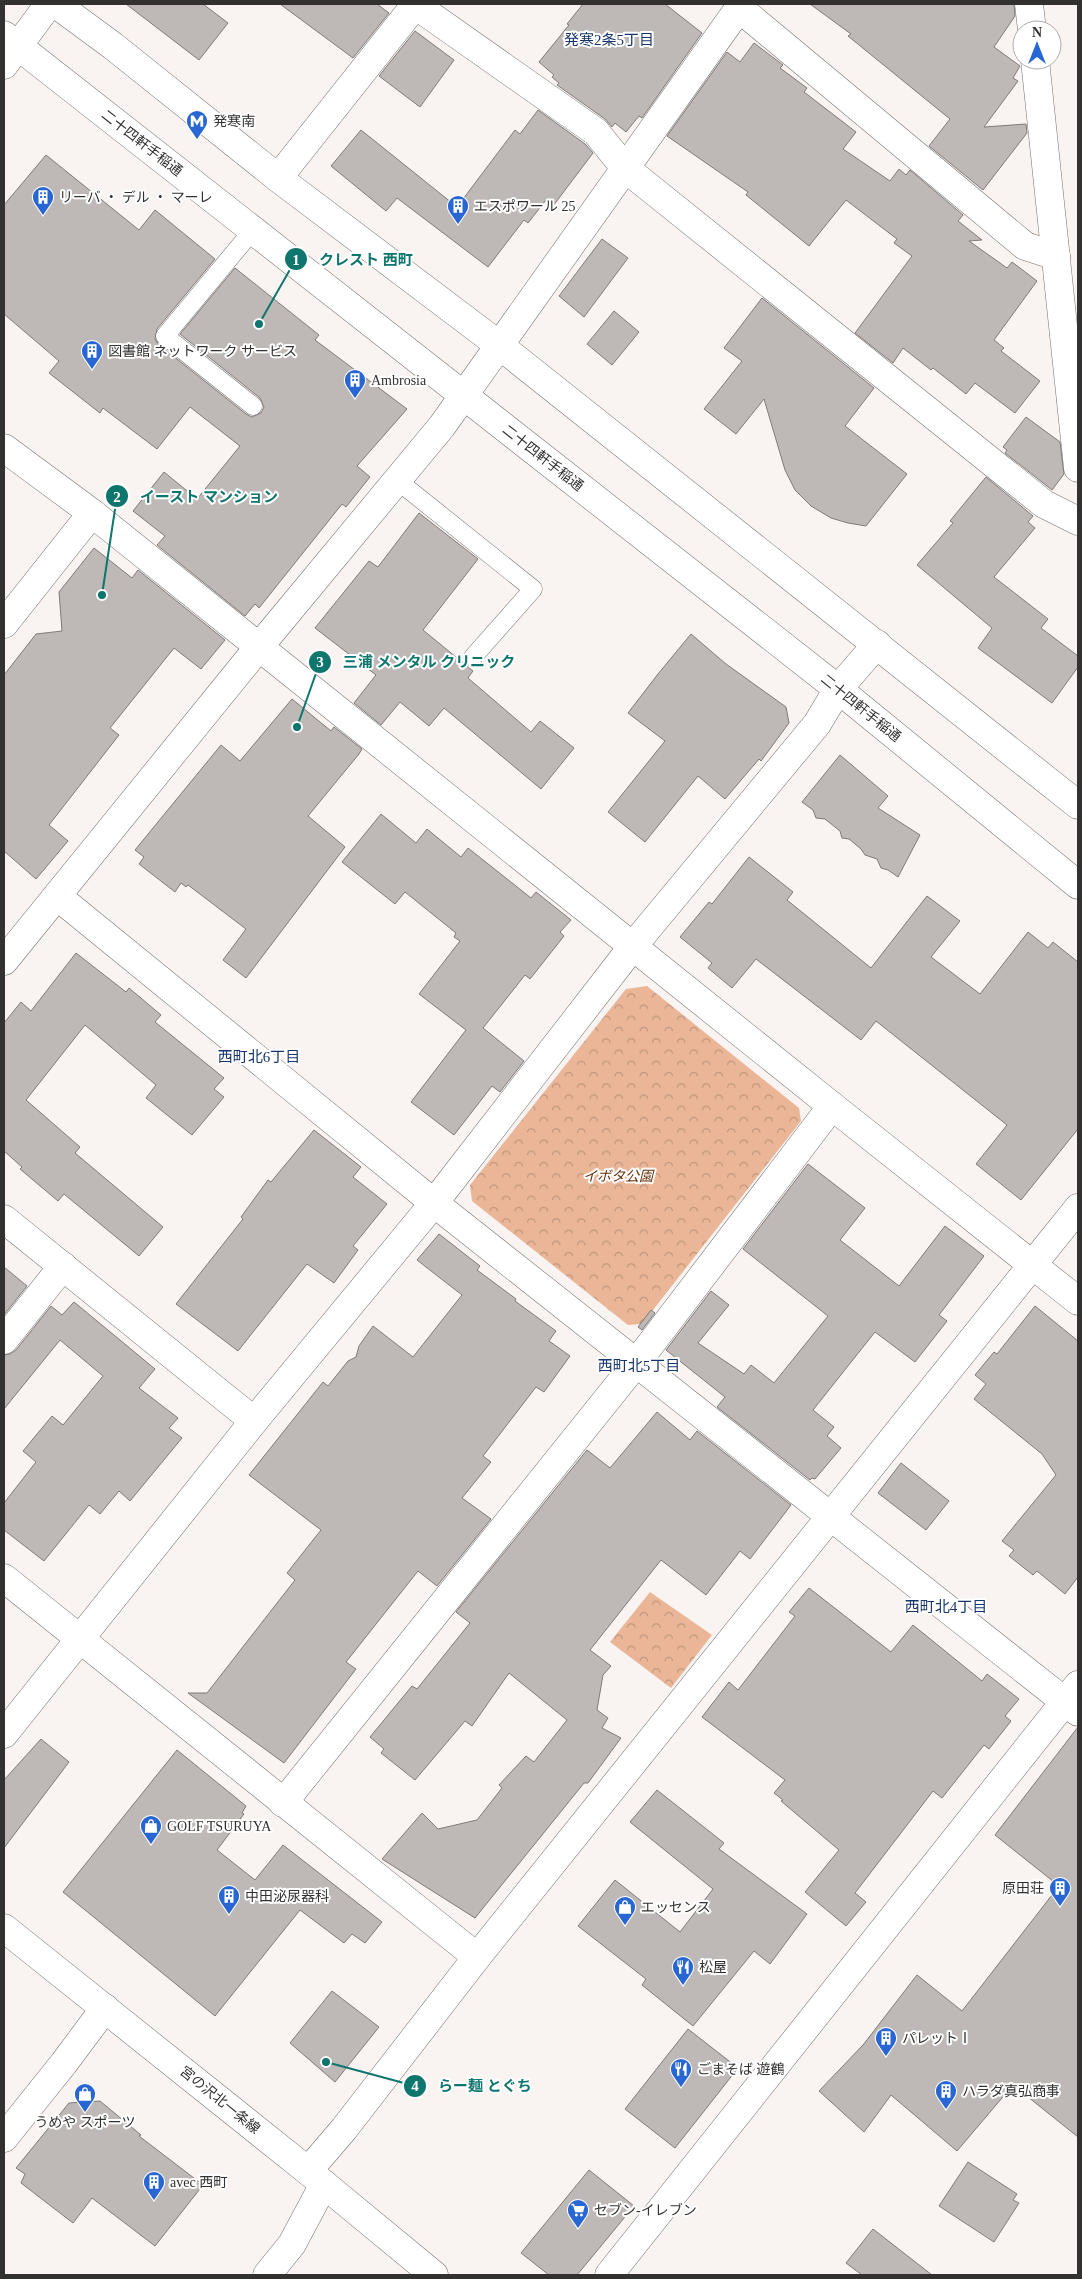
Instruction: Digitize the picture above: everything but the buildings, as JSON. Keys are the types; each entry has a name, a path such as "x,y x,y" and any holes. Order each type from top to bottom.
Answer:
{"street":[{"path":"8,48 49,4"},
{"path":"56,4 114,46 278,178 499,345 1078,805"},
{"path":"278,178 415,4 596,132 625,168 1044,504 1078,521"},
{"path":"1029,4 1031,20"},
{"path":"4,961 258,648 398,481 464,396 740,6 1025,246 1056,256"},
{"name":"二十四軒手稲通","path":"8,48 253,230 838,688 1078,885"},
{"path":"1036,70 1078,468"},
{"path":"4,448 92,513 258,648 1078,1301"},
{"path":"4,624 92,513"},
{"path":"4,1734 254,1421 434,1203 633,946 817,724 838,688 877,644"},
{"path":"57,896 434,1203 832,1516 1074,1700 609,2275"},
{"path":"283,1803 637,1362 832,1106"},
{"path":"267,2275 292,2244 316,2177 344,2129 477,1957 1078,1208"},
{"path":"4,1219 254,1421"},
{"path":"4,1340 63,1266"},
{"path":"4,1578 477,1957"},
{"name":"宮の沢北一条線","path":"4,1928 316,2177 434,2275"},
{"path":"4,2138 105,2008"}],"lane":[{"path":"253,230 165,336 253,406"},
{"path":"398,481 534,588 473,657"}],"green space":[{"name":"イボタ公園","path":"647,986 799,1108 801,1121 642,1324 628,1325 472,1201 470,1185 626,989"},
{"path":"650,1592 712,1635 671,1688 610,1642"}],"place":[{"name":"発寒南","path":"197,140"},
{"name":"リーバ ・ デル ・ マーレ","path":"43,216"},
{"name":"エスポワール 25","path":"458,225"},
{"name":"クレスト 西町","path":"259,324"},
{"name":"図書館 ネットワーク サービス","path":"92,370"},
{"name":"Ambrosia","path":"355,399"},
{"name":"イースト マンション","path":"102,595"},
{"name":"三浦 メンタル クリニック","path":"297,727"},
{"name":"GOLF TSURUYA","path":"151,1845"},
{"name":"原田荘","path":"1060,1907"},
{"name":"中田泌尿器科","path":"229,1915"},
{"name":"エッセンス","path":"625,1926"},
{"name":"松屋","path":"683,1986"},
{"name":"パレットⅠ","path":"886,2057"},
{"name":"らー麺 とぐち","path":"326,2062"},
{"name":"ごまそば 遊鶴","path":"681,2088"},
{"name":"ハラダ真弘商事","path":"946,2110"},
{"name":"うめや スポーツ","path":"85,2113"},
{"name":"avec 西町","path":"154,2201"},
{"name":"セブン-イレブン","path":"578,2229"}],"district":[{"name":"発寒2条5丁目","path":"609,40"},
{"name":"西町北6丁目","path":"259,1057"},
{"name":"西町北5丁目","path":"639,1366"},
{"name":"西町北4丁目","path":"946,1607"}]}
